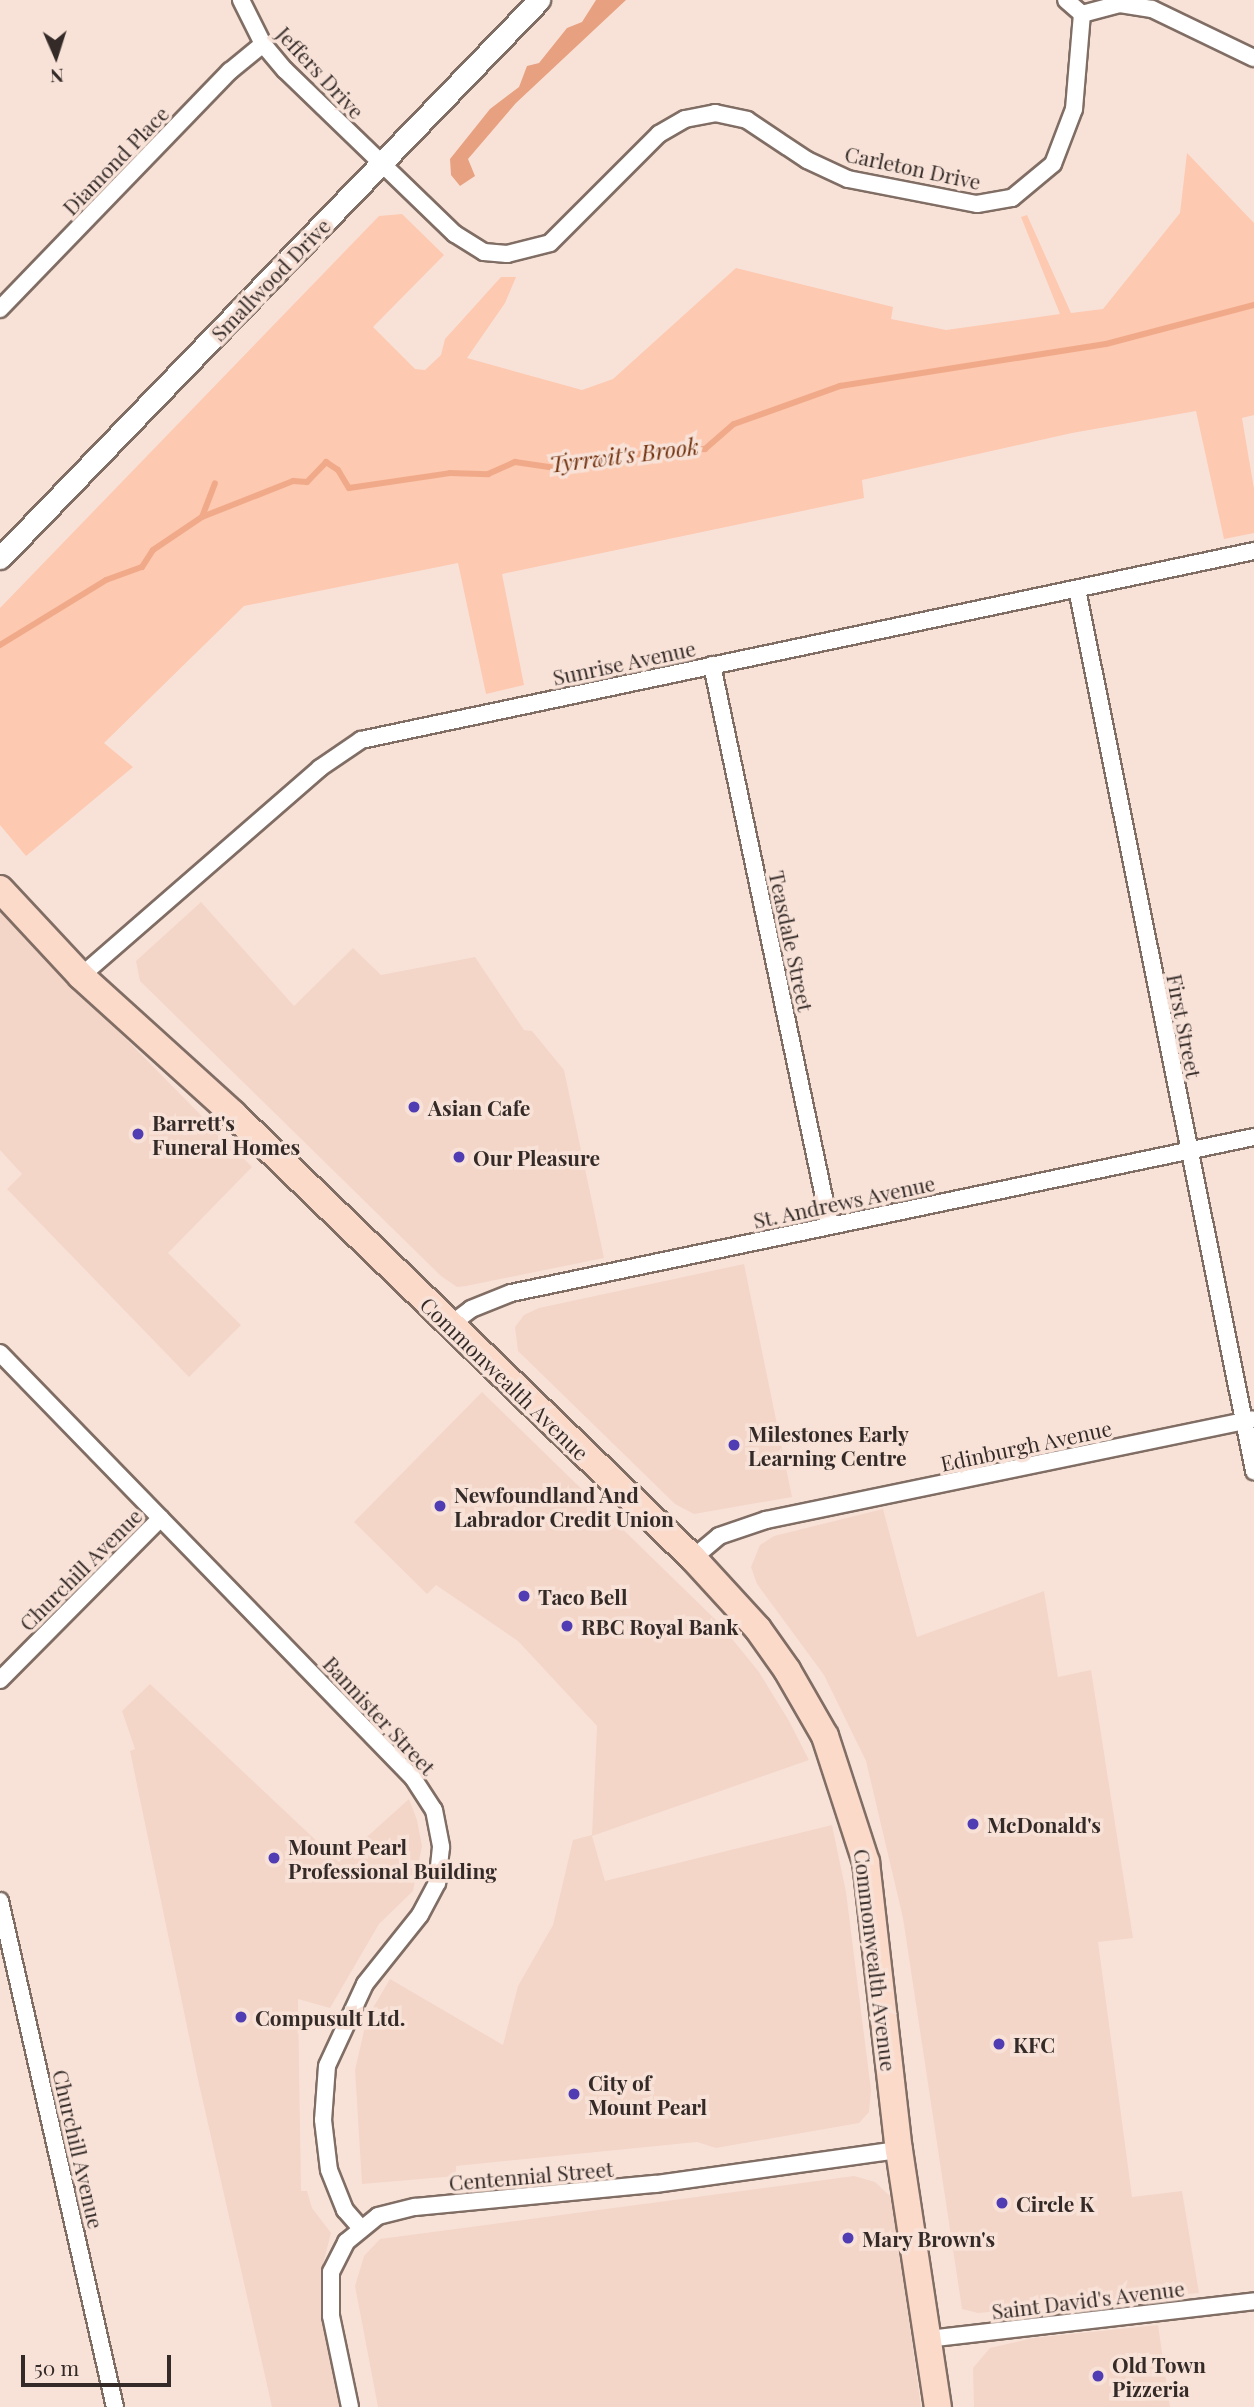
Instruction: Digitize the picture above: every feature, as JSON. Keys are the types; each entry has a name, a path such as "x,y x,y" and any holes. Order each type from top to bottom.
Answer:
{"main road":[{"name":"Commonwealth Avenue","path":"0,889 81,976 233,1114 693,1558 758,1629 787,1670 825,1736 853,1812 874,1913 900,2150 938,2407"}],"street":[{"name":"Jeffers Drive","path":"241,0 263,44 383,163"},
{"name":"Smallwood Drive","path":"0,558 539,0"},
{"path":"1066,0 1082,14 1120,5 1152,9 1254,58"},
{"name":"Carleton Drive","path":"383,163 455,234 495,254 530,252 550,243 659,134 685,119 715,113 747,120 807,160 848,179 977,204 995,202 1027,189 1057,155 1074,109 1082,14"},
{"name":"Diamond Place","path":"0,309 230,71 263,44"},
{"name":"Sunrise Avenue","path":"81,976 320,768 361,740 1254,551"},
{"name":"First Street","path":"1077,589 1188,1150 1249,1420 1254,1471"},
{"name":"Teasdale Street","path":"712,665 830,1226"},
{"name":"St. Andrews Avenue","path":"450,1325 471,1309 511,1293 1254,1137"},
{"name":"Bannister Street","path":"0,1353 413,1777 437,1822 441,1859 432,1893 365,1984 327,2066 323,2120 329,2170 345,2210 360,2227"},
{"name":"Edinburgh Avenue","path":"693,1558 719,1536 766,1520 1249,1420"},
{"name":"Churchill Avenue","path":"0,1680 161,1518"},
{"name":"Churchill Avenue","path":"0,1902 115,2407"},
{"name":"Centennial Street","path":"350,2407 328,2293 338,2257 360,2227 378,2216 415,2207 656,2184 900,2150"},
{"name":"Saint David's Avenue","path":"928,2339 1254,2301"}],"shaded area":[{"path":"596,0 626,0 516,103 468,159 475,176 460,186 451,175 450,159 490,109 519,87 527,66 539,63 567,28 582,22"},
{"path":"1187,153 1254,223 1254,415 1242,418 1254,489 1254,533 1224,539 1196,411 1072,433 862,480 864,498 502,574 524,685 486,694 458,563 244,606 104,743 133,767 26,856 0,825 0,608 379,216 402,214 444,255 373,327 415,369 425,370 441,355 445,339 501,277 516,277 505,303 467,358 582,390 613,379 736,268 893,307 891,319 946,330 1060,314 1021,217 1027,215 1071,313 1103,309 1180,213"},
{"path":"201,902 294,1006 353,948 381,975 475,957 524,1030 532,1031 564,1070 604,1258 457,1287 441,1276 140,981 136,961"},
{"path":"0,911 252,1167 168,1253 241,1325 189,1377 7,1189 22,1174 0,1150"},
{"path":"744,1264 792,1497 694,1514 675,1504 518,1351 515,1327 524,1315 539,1308"},
{"path":"482,1392 720,1624 759,1672 789,1721 809,1760 592,1836 605,1881 832,1825 846,1892 871,2090 869,2112 859,2123 716,2148 697,2142 456,2166 456,2176 362,2184 355,2070 367,2018 390,1979 503,2045 518,1986 553,1925 573,1840 592,1835 597,1726 518,1641 436,1585 427,1594 354,1522"},
{"path":"883,1509 917,1637 1044,1591 1058,1677 1091,1670 1133,1938 1098,1942 1132,2197 1182,2191 1199,2293 978,2313 962,2309 903,1918 866,1761 824,1675 757,1584 751,1567 760,1545 774,1536"},
{"path":"150,1684 339,1862 409,1799 417,1820 422,1846 413,1891 379,1924 330,2008 298,1999 301,2191 307,2191 312,2208 331,2233 321,2272 323,2306 344,2407 272,2407 197,2075 130,1751 135,1749 122,1711"},
{"path":"854,2176 875,2182 892,2198 921,2407 378,2407 355,2286 364,2256 380,2239"},
{"path":"1158,2325 1170,2407 974,2407 973,2368 990,2348 1033,2338"}],"waterway":[{"name":"Tyrrwit's Brook","path":"0,645 106,580 142,567 153,550 202,517 293,481 307,482 326,462 338,470 349,488 450,473 488,474 515,462 556,468 658,451 705,449 734,424 840,386 1106,344 1254,305"},
{"path":"202,517 215,483"}],"place":[{"name":"Asian Cafe","path":"414,1107"},
{"name":"Barrett's Funeral Homes","path":"138,1134"},
{"name":"Our Pleasure","path":"459,1157"},
{"name":"Milestones Early Learning Centre","path":"734,1445"},
{"name":"Newfoundland And Labrador Credit Union","path":"440,1506"},
{"name":"Taco Bell","path":"524,1596"},
{"name":"RBC Royal Bank","path":"567,1626"},
{"name":"McDonald's","path":"973,1824"},
{"name":"Mount Pearl Professional Building","path":"274,1858"},
{"name":"Compusult Ltd.","path":"241,2017"},
{"name":"KFC","path":"999,2044"},
{"name":"City of Mount Pearl","path":"574,2094"},
{"name":"Circle K","path":"1002,2203"},
{"name":"Mary Brown's","path":"848,2238"},
{"name":"Old Town Pizzeria","path":"1098,2376"}]}
